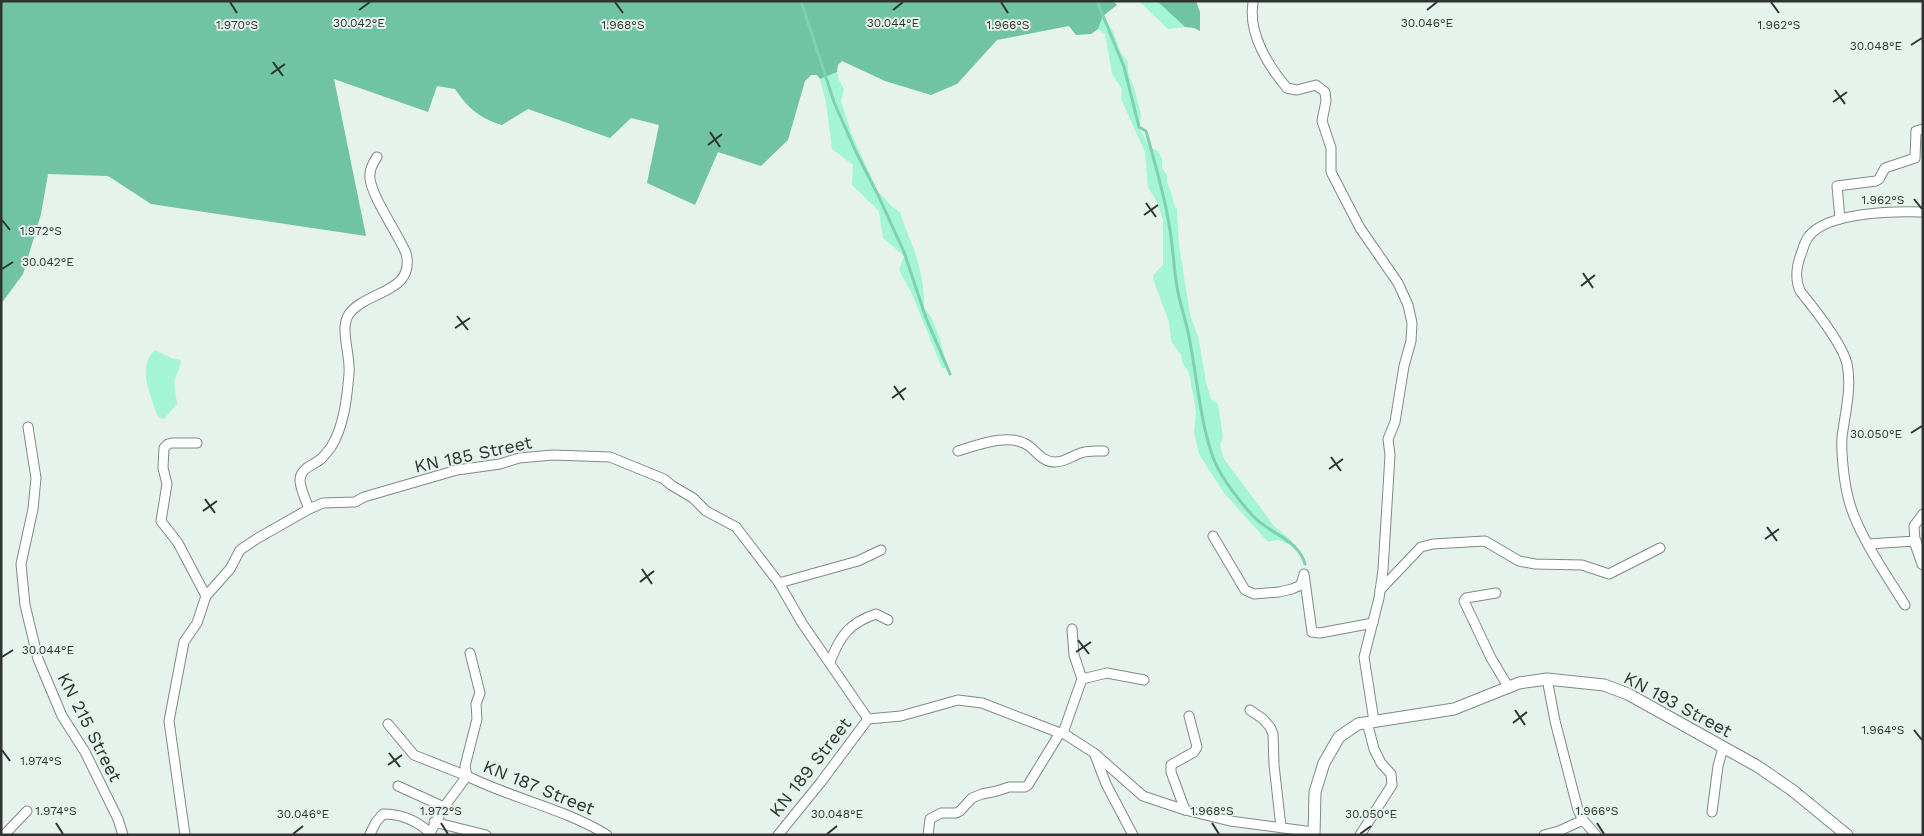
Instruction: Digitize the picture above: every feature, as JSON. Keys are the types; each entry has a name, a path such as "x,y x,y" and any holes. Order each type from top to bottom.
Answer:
{"street":[{"path":"1253,3 1251,10 1255,34 1265,58 1286,88 1298,90 1316,85 1325,92 1326,101 1322,121 1331,148 1331,172 1360,228 1398,282 1408,305 1412,323 1411,341 1404,366 1395,422 1388,439 1390,455 1383,570 1373,623 1364,657 1374,749 1381,763 1391,774 1392,784 1360,835"},
{"path":"1840,219 1837,186 1876,181 1885,168 1915,158 1916,131 1923,128"},
{"path":"308,509 300,479 308,467 321,459 332,446 347,397 350,361 344,328 346,319 356,307 389,289 406,273 408,262 406,253 370,180 371,170 377,157"},
{"path":"1905,605 1868,544 1852,510 1848,497 1842,440 1848,392 1847,362 1834,337 1800,291 1797,284 1796,270 1810,235 1840,219 1901,211 1923,212"},
{"name":"KN 215 Street","path":"28,427 36,478 33,509 21,564 25,605 38,659 59,708 90,760 118,819 123,835"},
{"path":"958,451 995,440 1020,442 1030,447 1045,460 1055,462 1070,460 1081,452 1104,451"},
{"path":"185,835 169,721 184,642 196,623 206,596 178,543 161,521 167,484 163,468 164,448 172,443 197,444"},
{"name":"KN 185 Street","path":"206,596 230,569 240,550 280,524 323,503 355,502 364,497 457,470 500,464 519,458 553,454 610,457 664,478 671,485 693,498 706,511 736,527 779,583 802,623 868,719"},
{"path":"1923,514 1914,526 1923,564"},
{"path":"1213,536 1238,580 1248,592 1254,594 1292,589 1301,585 1304,574 1312,632 1320,633 1373,623"},
{"path":"1380,590 1421,547 1434,544 1485,542 1519,561 1535,564 1582,565 1609,574 1660,548"},
{"path":"1868,544 1919,542"},
{"path":"779,583 858,561 881,550"},
{"path":"1496,593 1466,598 1464,601 1491,658 1510,688"},
{"path":"830,662 836,647 853,625 876,614 888,620"},
{"path":"928,835 930,819 941,813 956,813 972,798 982,794 1009,787 1025,787 1028,785 1061,733 1082,679 1074,655 1072,628"},
{"path":"467,776 465,766 477,719 476,704 480,693 470,653"},
{"path":"1082,679 1107,673 1144,680"},
{"path":"1547,679 1555,721 1578,810 1583,820 1596,835"},
{"name":"KN 193 Street","path":"1313,833 1315,792 1324,763 1339,737 1358,724 1454,709 1519,683 1547,679 1604,684 1628,694 1757,766 1792,790 1847,835"},
{"name":"KN 189 Street","path":"778,835 868,719 901,716 958,700 982,703 1061,733 1094,752 1143,796 1230,822 1313,833"},
{"path":"1250,710 1263,719 1273,734 1274,765 1281,828"},
{"path":"1185,810 1171,772 1171,766 1194,752 1197,747 1189,716"},
{"path":"388,724 414,754 467,776"},
{"path":"1712,812 1718,766 1723,748"},
{"path":"1094,752 1106,784 1133,835"},
{"name":"KN 187 Street","path":"429,833 444,806 467,776 531,803 549,806 586,822 607,835"},
{"path":"398,786 444,806"},
{"path":"4,835 27,811"},
{"path":"370,834 376,822 383,814 390,814 418,822 429,833"},
{"path":"1544,835 1559,831 1583,820"},
{"path":"434,822 486,835"}],"green space":[{"path":"1,1 1113,1 1117,5 1103,16 1098,29 1091,34 1076,35 1069,26 997,40 957,84 931,95 885,81 842,61 838,65 837,72 820,79 817,75 811,75 805,81 788,140 761,166 718,152 695,205 647,183 659,125 631,118 610,138 528,109 502,125 480,116 455,89 437,86 428,112 334,79 366,236 151,204 108,176 48,174 41,214 23,274 1,304"},
{"path":"1139,1 1157,1 1185,27 1168,29"},
{"path":"1157,1 1196,1 1200,12 1200,31 1185,27"},
{"path":"1103,16 1113,31 1120,51 1128,62 1128,72 1141,115 1139,127 1150,148 1158,151 1162,159 1162,168 1167,175 1167,182 1177,209 1179,245 1190,314 1199,340 1206,382 1211,399 1218,404 1223,437 1220,445 1224,459 1274,526 1292,541 1289,544 1278,540 1268,542 1224,493 1199,454 1194,433 1196,411 1189,373 1182,362 1181,355 1171,341 1169,322 1153,279 1154,274 1163,265 1163,220 1157,202 1148,187 1145,152 1121,99 1122,89 1112,74 1105,34 1098,29"},
{"path":"837,72 844,89 841,101 852,135 878,192 900,212 914,250 922,283 924,308 936,327 948,365 946,368 942,368 912,294 899,270 904,256 883,238 879,211 852,185 853,165 832,149 826,103 820,79"},
{"path":"155,350 180,360 181,363 174,382 177,404 164,419 157,415 147,381 146,365 149,357"}],"waterway":[{"path":"801,1 834,102 904,252 926,318 950,374"},
{"path":"1097,1 1124,67 1139,127 1146,131 1160,180 1170,230 1178,294 1189,335 1206,433 1214,460 1227,483 1245,507 1262,524 1297,549 1305,564"}]}
